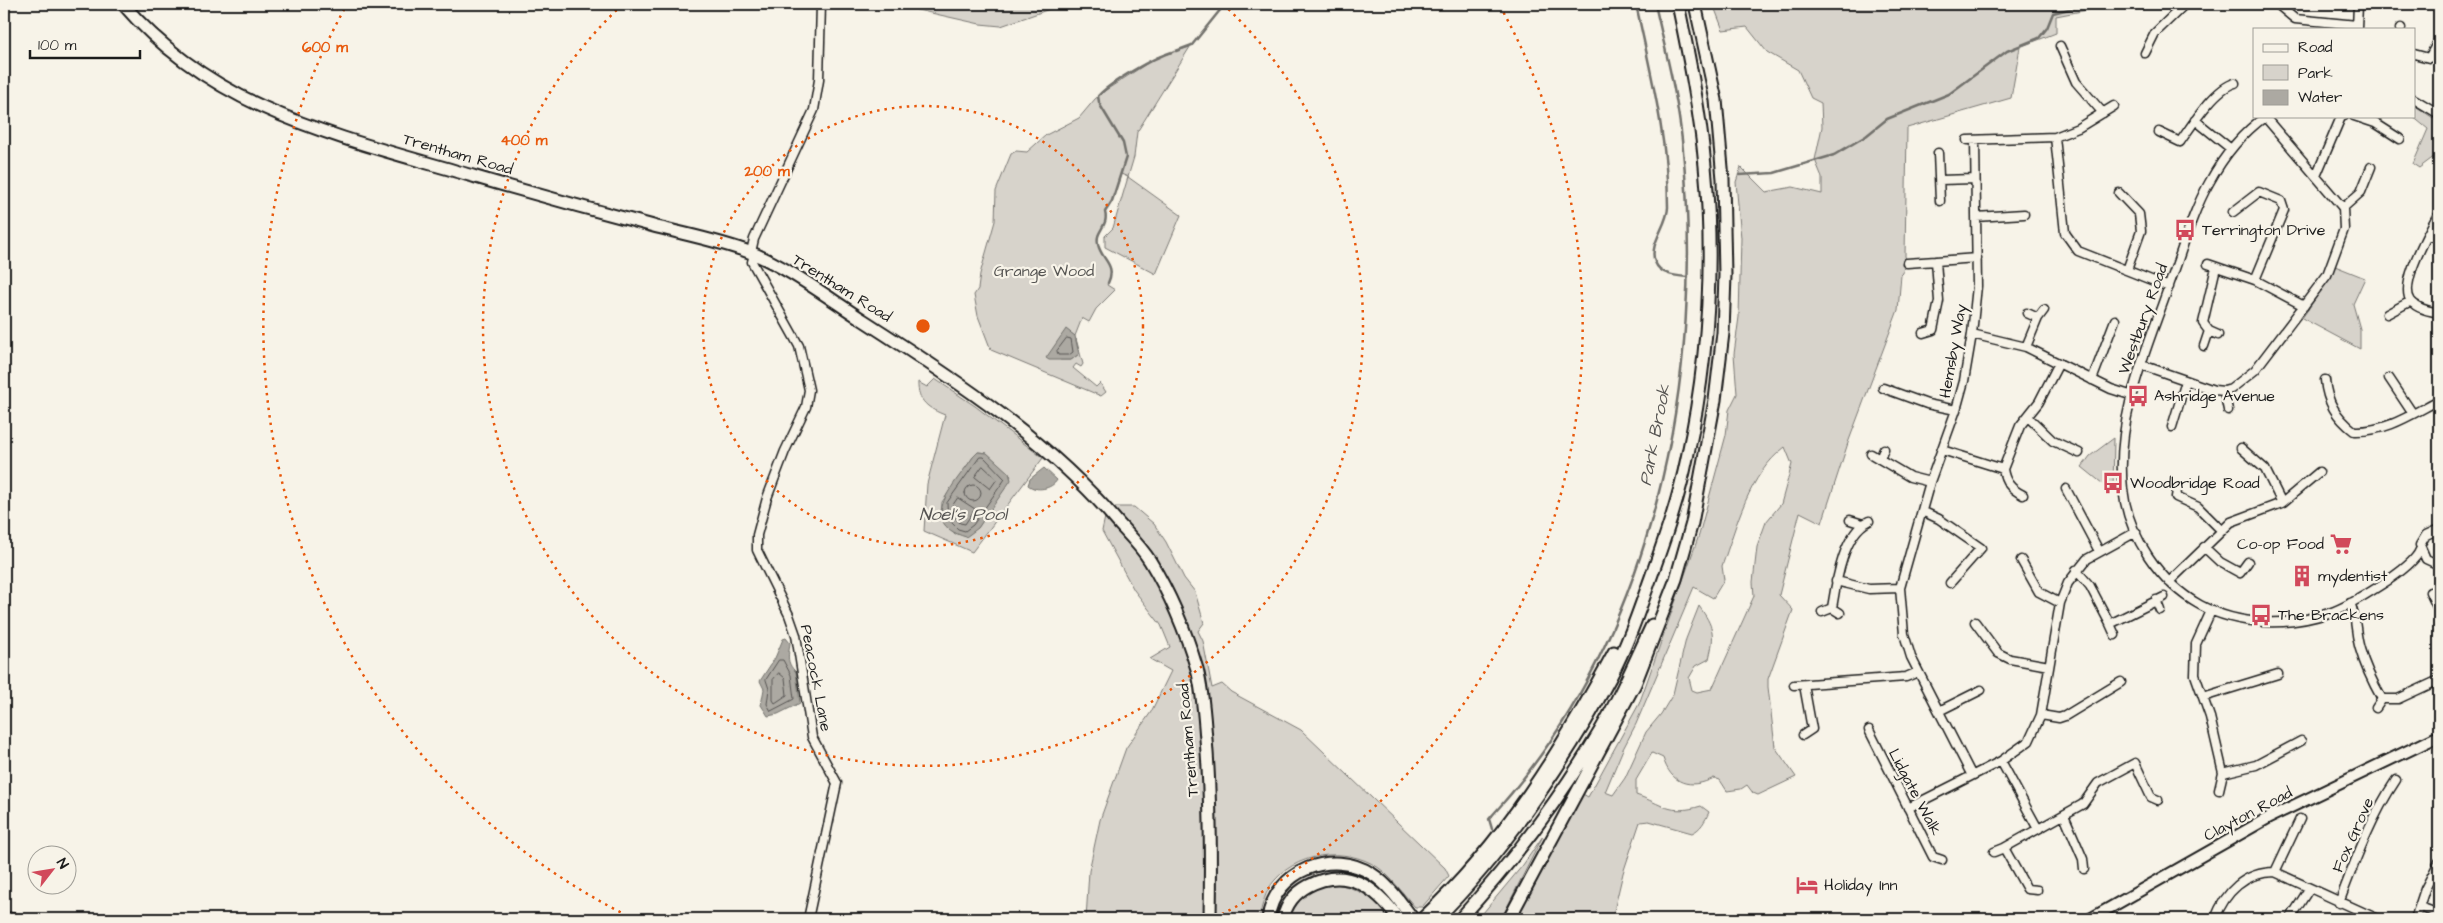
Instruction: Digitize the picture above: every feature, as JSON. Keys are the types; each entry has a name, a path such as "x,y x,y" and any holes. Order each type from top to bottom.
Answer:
{"highway":[{"name":"Trentham Road","path":"123,4 168,50 195,70 229,92 268,110 344,138 506,186 752,253 795,277 881,332 963,388 1035,441 1094,495 1149,559 1177,614 1197,669 1202,693 1210,787 1210,919"},
{"path":"1436,919 1478,874 1514,830 1560,763 1611,676 1644,599 1669,526 1687,458 1703,362 1708,240 1705,166 1688,51 1678,4"},
{"path":"1509,919 1554,831 1603,746 1648,654 1684,552 1703,462 1715,400 1723,332 1725,229 1716,100 1695,4"},
{"path":"1460,919 1491,885 1537,828 1601,730 1654,619 1678,551 1703,462"},
{"path":"1268,919 1275,898 1284,886 1304,870 1325,862 1350,865 1371,874 1384,883 1416,919 1480,859 1533,789 1581,714 1644,599"},
{"path":"1283,919 1291,900 1304,888 1325,879 1335,878 1354,880 1373,890 1399,919"}],"main road":[{"name":"Clayton Road","path":"2090,919 2270,817 2439,737"}],"street":[{"path":"752,253 754,239 800,142 818,96 821,4"},
{"path":"2145,53 2155,33 2185,4"},
{"path":"2277,4 2294,19 2357,27 2358,4"},
{"path":"2294,19 2295,28"},
{"path":"2416,55 2429,58 2439,40"},
{"path":"2060,46 2076,82 2103,113"},
{"path":"2159,132 2180,142 2195,120 2226,85 2235,83"},
{"path":"2416,100 2439,114"},
{"path":"2114,106 2078,128 2055,137 2065,233 2078,251 2169,287"},
{"name":"Westbury Road","path":"2264,118 2231,149 2208,185 2193,218 2130,395 2123,451 2123,488 2126,508 2136,532 2149,557 2169,582 2194,601 2211,611 2253,621 2289,622 2326,614 2350,603 2407,566 2420,550 2421,541 2424,537 2439,529"},
{"path":"2142,365 2224,392 2239,385 2255,370 2327,275 2344,229 2343,208 2268,118"},
{"path":"2316,176 2341,118"},
{"path":"2360,118 2375,123 2400,139"},
{"path":"2195,120 2231,149"},
{"name":"Hemsby Way","path":"1900,588 1930,482 1956,410 1964,381 1972,334 1977,258 1971,140 2055,137"},
{"path":"1938,153 1940,202"},
{"path":"2343,208 2361,192 2371,167"},
{"path":"1940,180 1974,179"},
{"path":"2233,212 2259,192 2281,201 2284,210 2254,280"},
{"path":"2119,193 2139,214 2142,231 2127,270"},
{"path":"2439,212 2409,278 2407,292 2411,301 2418,307 2439,314"},
{"path":"1976,217 2024,214"},
{"path":"2429,235 2439,240"},
{"name":"Peacock Lane","path":"752,253 752,262 799,346 808,390 806,406 785,450 767,498 756,542 759,558 786,609 796,635 812,737 837,782 808,919"},
{"path":"1907,263 1977,258"},
{"path":"1923,333 1933,330 1939,301 1936,261"},
{"path":"2208,264 2254,280 2304,306"},
{"path":"2216,267 2200,322 2209,332 2218,335"},
{"path":"2387,314 2411,301"},
{"path":"2026,347 2038,318 2044,310"},
{"path":"2027,313 2038,318"},
{"path":"2092,380 2115,326"},
{"path":"2204,346 2209,332"},
{"path":"1972,334 2026,347 2111,389 2130,395"},
{"path":"2023,495 2013,490 2007,482 2003,469 2020,426 2039,402 2059,363"},
{"path":"2389,378 2413,414"},
{"path":"2325,380 2327,398 2344,423 2354,431 2366,431 2392,426 2439,400"},
{"path":"2172,427 2186,381"},
{"path":"1883,388 1926,404 1956,410"},
{"path":"2224,392 2228,410"},
{"path":"2028,417 2053,441 2079,453"},
{"path":"2241,448 2265,469 2282,503"},
{"path":"1880,459 1884,449"},
{"path":"1942,450 2003,469"},
{"path":"1871,454 1910,476 1930,482"},
{"path":"2169,582 2231,522 2282,503 2318,472"},
{"path":"2066,489 2099,551"},
{"path":"2173,507 2176,494 2198,507 2221,530"},
{"path":"2065,503 2073,499"},
{"path":"1922,511 1939,519 1982,546 1950,583"},
{"path":"1832,608 1836,582 1845,548 1866,522 1850,520"},
{"path":"1908,808 1971,774 2001,761 2029,742 2041,715 2060,603 2068,583 2076,570 2087,559 2136,532"},
{"path":"2204,547 2220,562 2240,573 2248,562"},
{"path":"2420,550 2429,562 2439,565"},
{"path":"2021,560 2039,592 2060,603"},
{"name":"Westbury Road","path":"2407,566 2429,562"},
{"path":"2076,570 2090,586 2115,635"},
{"path":"1836,582 1869,589 1900,588 1904,634 1918,672 1971,774"},
{"path":"2430,592 2438,607 2439,617"},
{"path":"2110,624 2164,596"},
{"path":"2156,600 2160,610"},
{"path":"2350,603 2354,612 2359,647 2367,670 2382,699"},
{"path":"1822,612 1832,608"},
{"path":"1832,608 1840,613"},
{"path":"2211,611 2196,644 2195,675 2203,697 2223,773 2220,790"},
{"path":"1975,622 1998,653 2010,659 2049,666"},
{"path":"1794,685 1906,677 1918,672"},
{"path":"2203,697 2278,674"},
{"path":"2382,699 2398,699 2439,680"},
{"path":"2041,715 2059,718 2065,716 2121,682"},
{"path":"1803,734 1816,728 1804,685"},
{"path":"1939,711 1981,690"},
{"path":"2376,708 2382,699"},
{"name":"Lidgate Walk","path":"1869,730 1933,857 1942,860"},
{"path":"2223,773 2256,765 2301,741"},
{"path":"1994,852 2083,804 2098,783 2138,760 2154,798 2142,800"},
{"path":"2001,761 2038,829"},
{"name":"Fox Grove","path":"2339,903 2361,845 2386,794 2396,780"},
{"path":"2064,815 2083,859 2084,869"},
{"path":"2275,872 2300,819"},
{"path":"2004,848 2025,892 2037,890"},
{"path":"2083,859 2092,857"},
{"path":"2415,919 2425,889 2439,862"},
{"path":"2215,919 2220,904 2235,886 2246,878 2266,872 2275,872 2339,903 2378,919"},
{"path":"2290,919 2309,889"},
{"path":"2420,907 2439,914"},
{"path":"4,916 18,919"}],"green space":[{"path":"891,4 1064,4 1001,26 980,24"},
{"path":"1713,4 2118,4 2056,16 2056,33 2020,47 2011,98 1907,128 1905,256 1907,263 1904,264 1901,275 1898,310 1848,443 1822,523 1800,512 1779,595 1793,610 1768,679 1768,687 1775,747 1796,777 1758,795 1753,793 1747,785 1741,789 1727,791 1720,780 1714,778 1697,784 1689,784 1676,779 1671,774 1663,758 1652,753 1636,780 1636,795 1667,808 1681,810 1701,806 1709,812 1700,827 1692,833 1649,821 1640,822 1623,873 1612,919 1514,919 1581,793 1588,797 1639,704 1699,535 1726,435 1729,410 1737,394 1734,354 1739,317 1741,238 1736,182 1741,167 1766,192 1793,187 1822,194 1822,177 1815,160 1822,127 1821,103 1811,98 1798,70 1767,52 1747,27 1723,30","holes":["1785,447 1792,464 1781,504 1766,522 1757,547 1753,582 1754,596 1712,689 1697,692 1692,690 1689,678 1696,666 1709,659 1712,643 1710,625 1699,606 1686,639 1673,694 1661,714 1646,732 1625,778 1613,795 1605,792 1694,587 1713,598 1724,580 1722,566 1745,502 1753,486 1772,458"]},
{"name":"Grange Wood","path":"1190,47 1137,132 1134,157 1128,177 1121,174 1112,201 1105,211 1105,221 1098,236 1098,245 1111,272 1107,285 1115,290 1096,309 1089,322 1082,318 1075,336 1066,330 1060,360 1071,360 1079,354 1076,339 1083,364 1081,367 1076,364 1073,368 1096,387 1100,383 1106,392 1101,396 991,350 978,316 974,295 978,289 980,274 995,221 996,191 1011,154 1016,151 1027,152 1046,135 1079,118 1095,99 1106,90 1157,57"},
{"path":"2416,106 2439,122 2439,153 2419,168 2413,164 2428,129 2414,118 2416,118"},
{"path":"1128,177 1181,215 1156,274 1105,247 1105,236 1113,228"},
{"path":"2335,266 2365,278 2353,304 2360,329 2360,349 2302,318 2328,281"},
{"path":"935,379 975,406 1043,458 972,552 924,531 927,484 945,415 929,407 922,399 918,389 918,382 927,387","holes":["978,452 987,453 1011,476 978,528 955,534 941,516 942,502 973,457"]},
{"path":"2114,438 2113,492 2082,467 2090,456"},
{"path":"1115,507 1134,507 1154,524 1166,542 1184,578 1195,592 1204,623 1198,631 1203,641 1212,688 1222,684 1231,692 1301,730 1445,868 1449,876 1422,907 1415,907 1384,872 1372,864 1358,858 1328,855 1313,857 1299,862 1275,880 1266,893 1259,919 1086,919 1089,871 1100,820 1126,748 1151,712 1171,671 1150,659 1170,647 1161,625 1134,590 1102,531 1105,517"},
{"path":"1543,836 1501,919 1478,919 1523,865"},
{"path":"1332,867 1358,873 1376,884 1407,919 1402,919 1350,875 1339,873 1314,877 1296,887 1278,919 1272,919 1281,898 1293,883 1310,874"},
{"path":"1336,884 1359,891 1373,900 1384,912 1387,919 1289,919 1296,904 1306,894 1320,887"}],"water":[{"path":"1066,329 1075,336 1079,354 1071,360 1049,360 1046,358"},
{"name":"Noel's Pool","path":"978,452 987,453 1009,473 1011,480 978,528 966,537 951,530 943,522 941,512 950,489"},
{"path":"1044,468 1057,480 1055,483 1039,489 1028,485 1030,479"},
{"path":"786,638 790,643 789,661 796,672 800,703 778,714 768,716 761,705 764,689 760,681 775,658 783,639"}],"waterway":[{"path":"1176,51 1192,45 1225,4"},
{"path":"1636,4 1662,131 1667,182 1667,214 1654,248 1655,262 1664,272 1688,277"},
{"name":"Park Brook","path":"1492,829 1489,819 1546,748 1592,670 1629,588 1657,501 1675,412 1686,321 1688,230 1680,123 1655,4"},
{"path":"1739,175 1774,173 1834,155 1866,136 1887,119 1949,94 2007,51 2039,38 2047,28 2053,13 2089,4"},
{"path":"1099,102 1098,96 1122,77 1144,64 1172,52"},
{"path":"1100,105 1123,143 1126,157 1112,201 1105,212 1105,221 1098,235 1098,244 1111,271 1108,283"},
{"name":"Park Brook","path":"1533,915 1534,919"}],"place":[{"name":"Terrington Drive","path":"2185,230"},
{"name":"Ashridge Avenue","path":"2138,396"},
{"name":"Woodbridge Road","path":"2113,483"},
{"name":"Co-op Food","path":"2341,544"},
{"name":"mydentist","path":"2302,576"},
{"name":"The Brackens","path":"2261,615"},
{"name":"Holiday Inn","path":"1807,885"}]}
